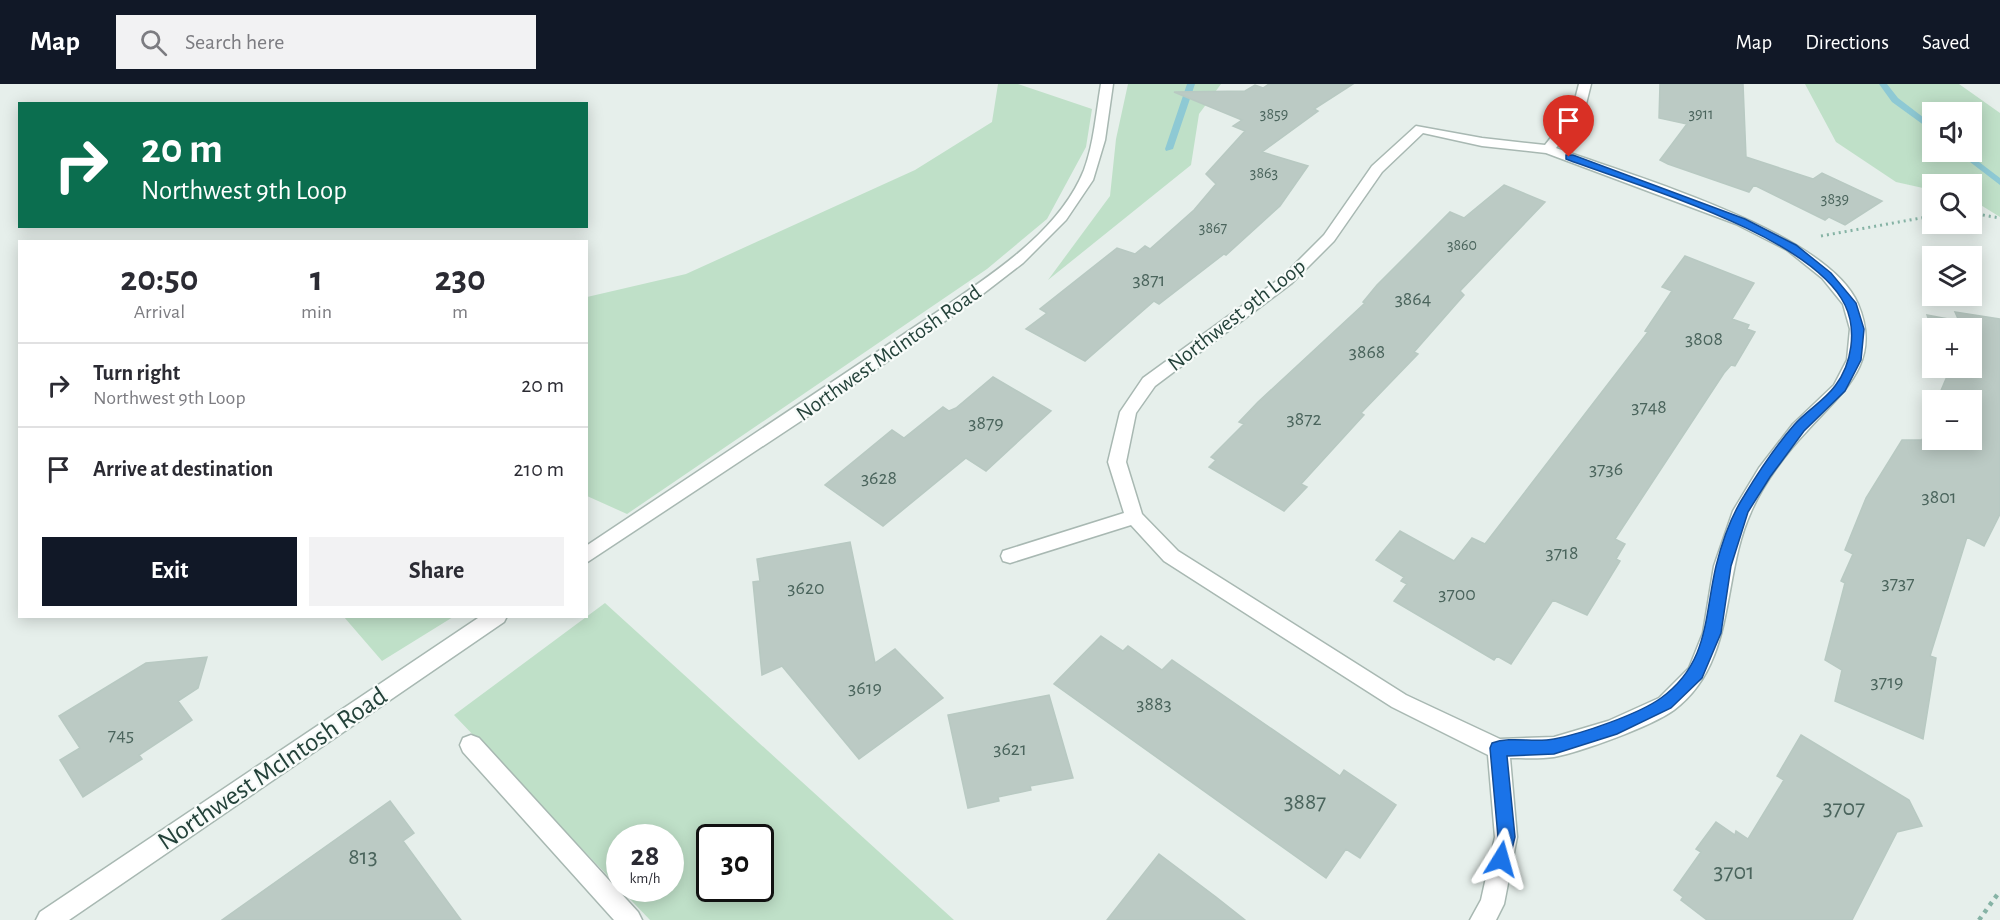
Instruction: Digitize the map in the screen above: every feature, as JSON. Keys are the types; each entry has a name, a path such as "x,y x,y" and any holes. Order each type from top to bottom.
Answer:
{"street":[{"name":"Northwest McIntosh Road","path":"588,555 824,398 988,283 1034,246 1079,192 1093,167 1099,144 1107,84"},
{"path":"1548,149 1578,112 1585,84"},
{"name":"Northwest 9th Loop","path":"1420,129 1482,142 1548,149 1741,221 1792,248 1827,275 1850,303 1858,329 1855,360 1840,388 1799,428 1765,473 1742,512 1723,566 1713,633 1697,673 1666,704 1612,729 1554,747 1498,748 1399,701 1171,556 1134,517 1117,462 1128,412 1149,382 1287,280 1329,238 1377,169 1420,129"},
{"path":"1010,556 1134,517"},
{"name":"Northwest McIntosh Road","path":"48,920 493,618"},
{"path":"471,744 630,920"},
{"path":"1482,920 1492,904 1506,837 1498,748"}],"path":[{"path":"1982,215 2000,218"},
{"path":"1792,248 1809,238 1922,218"},
{"path":"1979,920 2000,891"}],"green space":[{"path":"998,84 1018,84 1092,109 1086,147 1047,219 987,269 627,514 588,496 588,297 686,274 915,170 992,122"},
{"path":"1128,84 1221,84 1199,114 1191,165 1048,280 1110,196 1116,139"},
{"path":"1805,84 1959,84 2000,113 2000,217 1982,206 1982,174 1922,174 1922,188 1896,182 1836,142"},
{"path":"605,603 954,920 650,920 633,902 684,902 684,824 606,824 606,874 454,715 585,618 588,618"},
{"path":"345,618 451,618 382,661"}],"building":[{"path":"1269,84 1353,84 1314,109 1318,111 1262,152 1308,166 1280,206 1226,255 1224,254 1159,304 1154,301 1085,361 1026,329 1047,313 1040,309 1117,248 1135,254 1145,246 1150,249 1194,210 1216,184 1206,174 1245,131 1233,126 1242,120 1174,92 1245,91 1255,85 1263,88"},
{"path":"1660,84 1743,84 1746,157 1813,179 1822,173 1882,201 1845,225 1829,217 1825,220 1754,185 1749,192 1660,160 1687,124 1659,118"},
{"path":"1504,185 1545,202 1460,291 1464,295 1414,352 1418,354 1361,413 1364,415 1301,484 1307,487 1284,511 1209,467 1216,460 1211,457 1244,424 1239,422 1365,303 1363,302 1377,285 1450,212 1464,218"},
{"path":"1685,256 1754,283 1732,319 1749,325 1747,329 1755,332 1735,366 1731,365 1724,373 1615,539 1625,544 1616,559 1620,561 1587,615 1553,600 1511,664 1497,656 1494,660 1394,601 1407,584 1401,581 1404,577 1376,560 1400,531 1454,561 1472,538 1485,544 1648,332 1645,331 1672,291 1662,287"},
{"path":"1955,312 2000,319 2000,514 1984,546 1967,537 1930,656 1936,658 1923,739 1835,701 1842,670 1825,660 1845,583 1841,581 1853,554 1845,550 1866,498 1902,440 1922,440 1922,450 1982,450 1982,390 1941,390 1946,378 1982,378 1982,318 1958,318"},
{"path":"993,377 1051,411 986,471 966,458 883,526 825,485 892,430 904,438 943,407 949,411 956,408"},
{"path":"850,542 875,663 895,649 943,698 859,759 782,666 762,675 753,582 760,581 757,559"},
{"path":"1101,636 1123,651 1128,646 1162,670 1172,660 1340,776 1344,770 1396,805 1360,858 1346,849 1326,878 1054,684"},
{"path":"207,657 198,688 178,701 192,720 139,755 142,759 83,797 60,760 80,748 59,716 146,663"},
{"path":"1049,695 1073,778 1030,786 1031,790 998,797 999,801 968,808 948,715"},
{"path":"1801,735 1909,800 1922,826 1897,832 1852,920 1707,920 1681,900 1683,897 1674,890 1701,852 1696,849 1716,822 1735,835 1736,831 1748,839 1784,780 1777,776"},
{"path":"390,801 414,833 403,841 461,920 222,920"},
{"path":"1159,854 1216,897 1245,920 1107,920"}],"waterway":[{"path":"1169,149 1191,84"},
{"path":"1883,84 1895,100 1922,120"},
{"path":"1974,162 2000,182"}],"route":[{"path":"1501,859 1506,837 1498,748 1554,747 1612,729 1666,704 1697,673 1713,633 1723,566 1742,512 1765,473 1799,428 1840,388 1855,360 1858,329 1850,303 1827,275 1792,248 1741,221 1569,157"}]}
